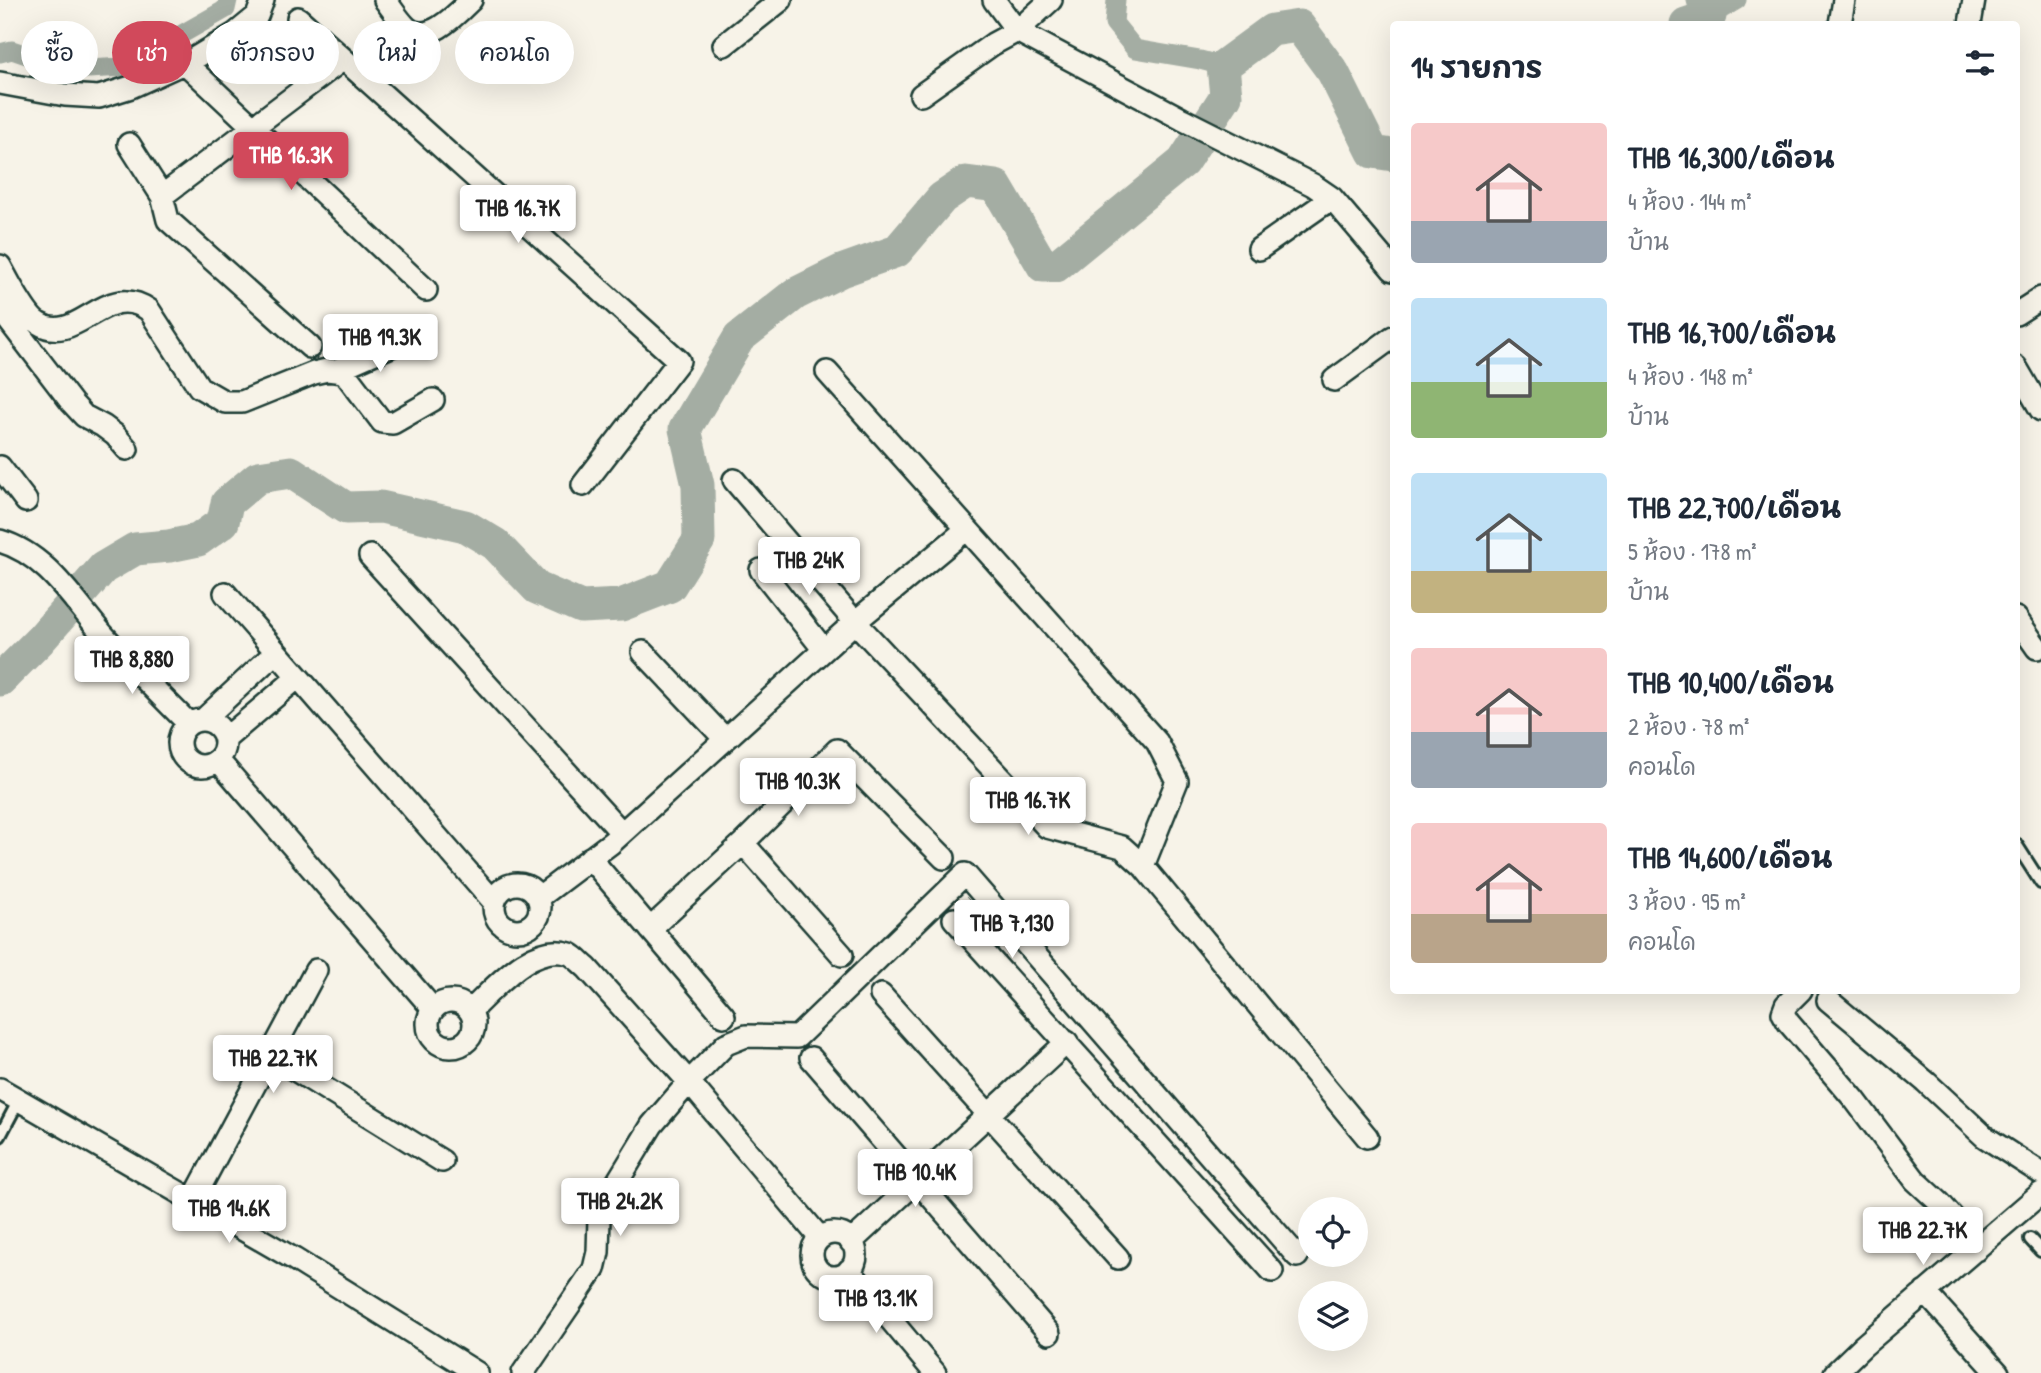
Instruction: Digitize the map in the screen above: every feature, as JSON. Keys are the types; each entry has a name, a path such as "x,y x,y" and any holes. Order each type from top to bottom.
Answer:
{"street":[{"path":"192,59 235,34 257,16 264,0"},
{"path":"385,0 408,29 423,34 442,26 468,1"},
{"path":"724,46 781,0"},
{"path":"994,0 1017,31 1313,185 1332,198 1390,266"},
{"path":"920,95 993,44 1017,31 1051,0"},
{"path":"1840,21 1844,0"},
{"path":"1970,21 1974,0"},
{"path":"298,18 679,361 583,485"},
{"path":"162,196 342,60"},
{"path":"192,70 426,290"},
{"path":"0,83 65,95 99,97 138,84"},
{"path":"129,144 162,196 168,220 310,347"},
{"path":"1259,249 1332,198"},
{"path":"0,266 6,294 36,323 52,329 69,326 112,303 138,303 149,310 200,387 225,402 242,402 327,370 344,372 382,422 393,423 433,400"},
{"path":"2020,311 2041,298"},
{"path":"0,309 72,403 84,416 115,435 127,449"},
{"path":"334,371 409,338"},
{"path":"1334,380 1390,339"},
{"path":"827,372 1157,743 1177,781 1143,866"},
{"path":"2020,374 2041,410"},
{"path":"0,467 26,501"},
{"path":"734,480 855,622 1047,827 1122,847 1143,866 1367,1137"},
{"path":"538,898 621,832 855,622 967,529"},
{"path":"0,541 18,547 49,569 106,638 196,722 217,726 225,739 223,753 218,760 198,766 185,759 179,744 180,737 196,722 276,652"},
{"path":"370,556 621,832"},
{"path":"761,570 824,650"},
{"path":"225,593 494,902"},
{"path":"2020,624 2036,648"},
{"path":"643,652 725,739"},
{"path":"225,739 298,678"},
{"path":"650,929 743,843 837,750 944,858"},
{"path":"218,760 433,1009"},
{"path":"743,843 842,955"},
{"path":"590,858 724,1016"},
{"path":"523,1373 594,1269 598,1252 599,1217 605,1202 652,1125 689,1082 726,1044 746,1036 797,1037 965,874 1297,1256"},
{"path":"513,884 528,886 538,898 540,913 537,920 525,929 510,930 497,920 494,914 494,902 499,892 513,884"},
{"path":"954,919 1272,1271"},
{"path":"470,1011 522,963 538,955 572,955 587,968 689,1082 820,1238"},
{"path":"192,1199 316,970"},
{"path":"1797,994 1786,1005 1783,1013 1787,1022 1855,1100 1915,1180 1962,1228 1976,1250"},
{"path":"881,995 1118,1258"},
{"path":"1828,1000 1926,1082 1985,1137 2041,1172"},
{"path":"445,1002 459,1002 470,1011 473,1018 471,1034 460,1044 453,1046 445,1045 432,1037 429,1023 433,1009 445,1002"},
{"path":"851,1242 1067,1042"},
{"path":"271,1055 442,1161"},
{"path":"811,1058 1049,1333"},
{"path":"0,1089 294,1259 477,1373"},
{"path":"1835,1373 1925,1292 2015,1221 2041,1193"},
{"path":"833,1233 840,1234 851,1242 855,1256 849,1270 844,1274 829,1276 817,1268 813,1262 813,1249 820,1238 833,1233"},
{"path":"849,1270 935,1373"},
{"path":"1925,1292 1998,1373"}],"lane":[{"path":"2020,850 2041,883"},
{"path":"0,1136 19,1100"},
{"path":"2030,1239 2041,1251"}],"waterway":[{"path":"0,53 12,50 70,70 124,67 226,9 228,0"},
{"path":"1116,0 1114,23 1135,49 1223,66"},
{"path":"1695,21 1710,16 1703,0"},
{"path":"1710,16 1737,0"},
{"path":"0,680 40,640 103,568 135,549 198,540 223,522 227,503 258,477 291,472 346,508 381,507 465,526 495,544 537,588 581,607 621,605 670,586 699,540 698,485 685,429 739,338 795,294 841,271 897,251 942,198 966,182 996,186 1043,266 1056,266 1183,162 1226,96 1223,66 1272,30 1299,26 1333,72 1373,152 1390,155"}]}
